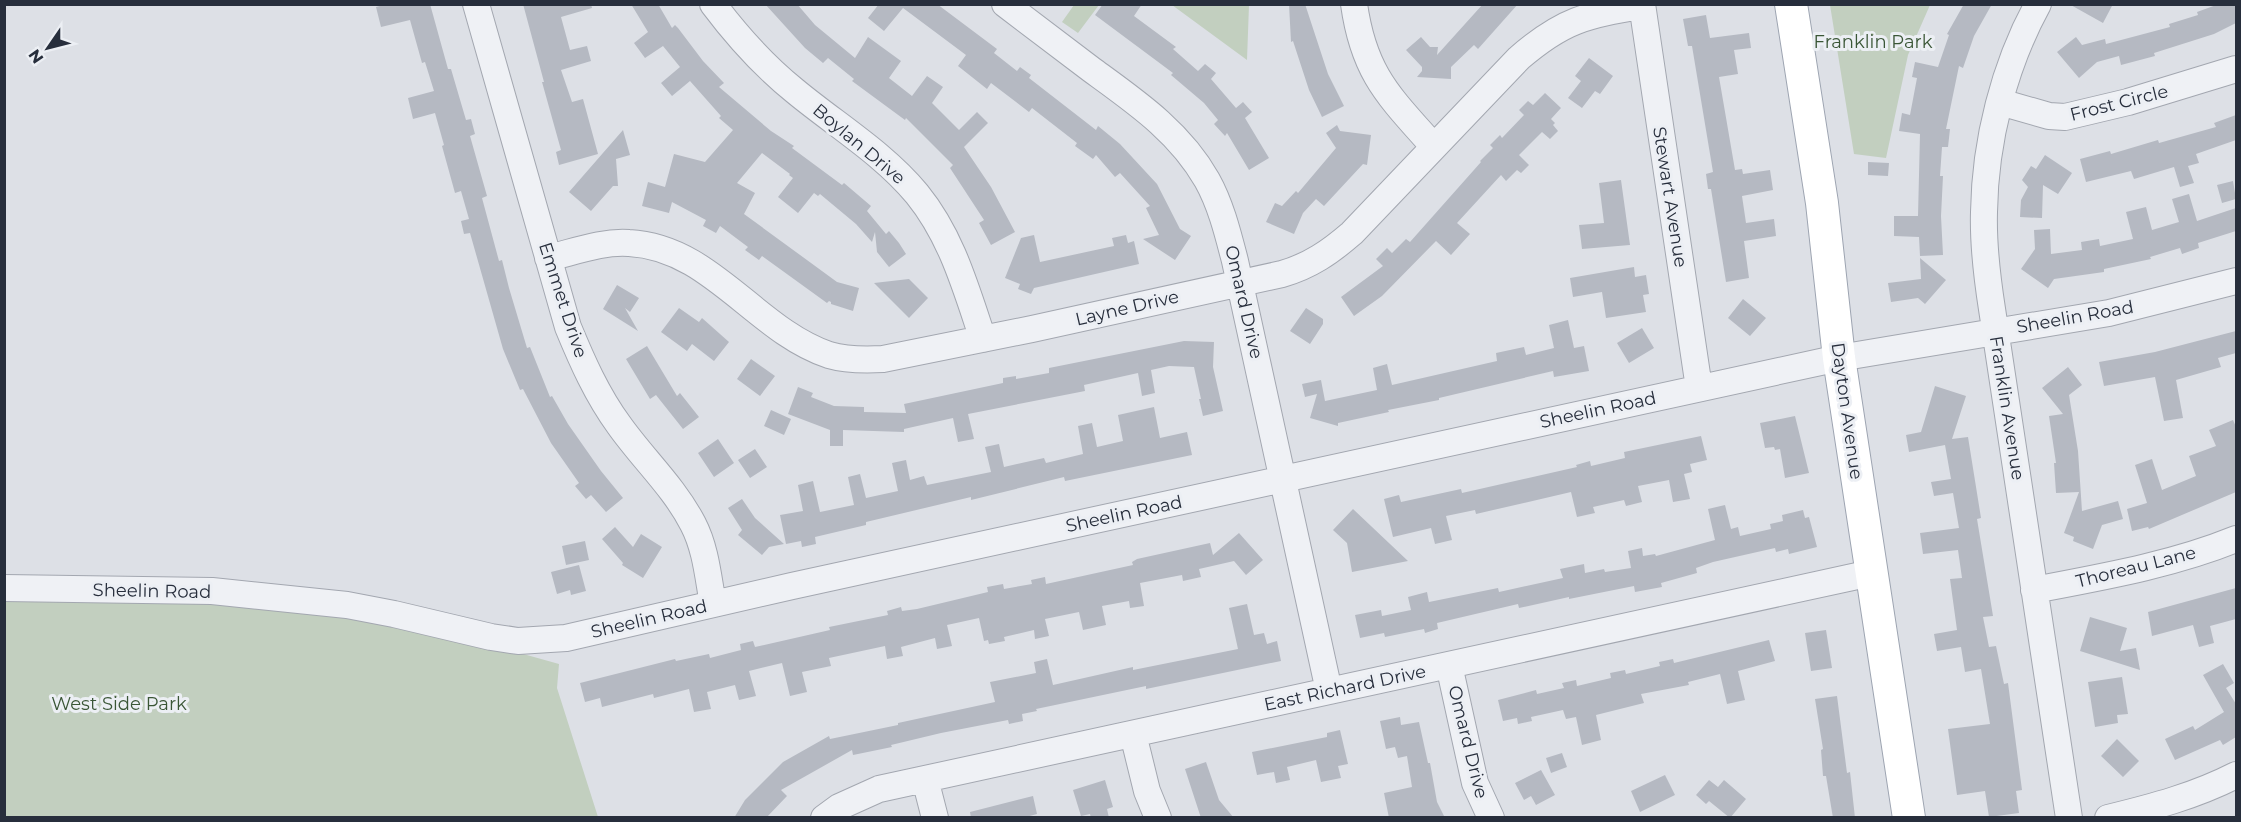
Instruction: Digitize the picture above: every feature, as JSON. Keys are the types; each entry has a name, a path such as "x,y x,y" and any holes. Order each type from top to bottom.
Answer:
{"main road":[{"name":"Dayton Avenue","path":"1791,4 1822,203 1839,358 1909,818"}],"street":[{"name":"Emmet Drive","path":"476,4 568,327 590,378 619,424 663,478 694,525 705,555 712,604"},
{"name":"Boylan Drive","path":"713,4 742,41 770,69 793,90 883,159 918,195 937,222 952,250 983,339"},
{"name":"Omard Drive","path":"1005,4 1147,110 1186,149 1215,196 1229,234 1329,691"},
{"path":"1354,4 1362,46 1377,80 1434,147"},
{"name":"Franklin Avenue","path":"2038,4 2014,56 2000,102 1989,155 1983,211 1986,267 1995,332 2069,818"},
{"name":"Layne Drive","path":"548,258 616,243 629,243 666,250 705,270 809,347 843,358 863,360 883,359 983,339 1293,271 1331,251 1352,233 1519,58 1543,37 1587,16 1642,5"},
{"name":"Stewart Avenue","path":"1642,5 1699,388"},
{"name":"Frost Circle","path":"2000,102 2049,116 2065,117 2128,102 2236,69"},
{"name":"Sheelin Road","path":"4,588 212,591 347,605 518,641 566,638 1699,388 1839,358 2109,313 2236,280"},
{"name":"Thoreau Lane","path":"2034,590 2171,561 2236,538"},
{"name":"East Richard Drive","path":"824,818 838,807 863,794 925,779 1871,573"},
{"name":"Omard Drive","path":"1449,665 1476,783 1491,818"},
{"path":"1133,734 1147,791 1158,818"},
{"path":"2108,818 2193,795 2236,775"},
{"path":"925,779 934,818"}],"green space":[{"path":"1074,5 1099,5 1078,33 1062,22"},
{"path":"1172,5 1249,5 1247,60"},
{"name":"Franklin Park","path":"1830,5 1930,5 1908,55 1886,158 1854,154"},
{"name":"West Side Park","path":"5,588 347,605 559,664 557,688 598,817 5,818"}],"building":[{"path":"387,4 430,4 448,69 451,69 466,120 471,119 475,134 470,136 487,196 482,198 499,261 502,260 527,348 530,347 550,397 552,396 568,424 623,498 606,512 591,495 586,499 575,486 579,483 551,443 523,389 520,390 503,349 470,233 464,234 461,221 469,219 461,191 455,193 435,113 413,119 408,98 434,91 425,62 422,63 410,20 381,27 376,7"},
{"path":"523,4 591,4 592,8 561,17 570,50 587,46 591,61 561,70 572,102 583,99 598,154 559,165 556,152 561,150"},
{"path":"631,4 658,4 672,28 675,25 678,28 703,61 724,83 719,87 771,131 794,146 792,148 842,185 844,183 871,206 867,211 886,234 889,231 899,243 906,254 889,267 877,252 875,232 872,242 856,224 820,194 818,196 814,193 798,213 778,197 793,178 762,153 737,183 755,193 744,214 837,282 859,288 853,311 831,304 829,301 827,303 762,256 759,260 745,250 748,247 720,226 716,233 703,226 706,220 672,202 669,213 642,206 648,182 665,187 674,154 705,162 733,130 719,118 721,116 690,81 672,96 661,83 680,67 663,46 645,58 634,43 648,32"},
{"path":"765,4 797,4 815,25 855,58 868,37 901,61 889,78 912,96 927,76 943,87 932,103 959,130 977,112 988,123 964,147 991,187 1015,232 991,245 979,223 984,220 950,168 953,165 906,118 905,120 852,81 854,79 828,58 823,63 805,48"},
{"path":"879,4 937,4 997,49 994,53 1017,71 1020,67 1031,75 1029,78 1096,130 1098,126 1120,144 1157,184 1180,229 1191,236 1175,260 1143,239 1159,235 1146,208 1150,206 1120,173 1115,177 1096,155 1093,159 1075,146 1077,143 1032,108 1029,112 991,83 987,89 958,66 966,55 903,8 884,31 868,18"},
{"path":"1103,4 1142,4 1134,16 1176,47 1173,49 1198,71 1205,64 1216,73 1211,79 1236,108 1243,102 1252,112 1245,118 1269,158 1249,170 1227,133 1225,136 1214,124 1218,120 1204,103 1171,75 1173,73 1095,15"},
{"path":"1289,4 1305,4 1328,74 1344,106 1322,117 1309,90 1293,41 1291,42"},
{"path":"1483,4 1518,4 1478,49 1474,45 1451,67 1451,79 1417,77 1422,67 1406,50 1421,37 1430,47 1438,47 1437,55"},
{"path":"1964,4 1992,4 1974,36 1963,68 1959,66 1946,129 1950,129 1948,147 1942,147 1940,176 1943,176 1941,216 1943,255 1920,256 1919,237 1894,236 1894,216 1918,216 1920,134 1899,131 1902,113 1910,115 1917,78 1912,77 1915,62 1938,67 1949,35 1947,34"},
{"path":"2069,4 2113,4 2103,23"},
{"path":"2219,4 2236,4 2236,23 2214,34 2154,53 2155,56 2121,65 2119,56 2097,62 2079,78 2057,52 2076,37 2082,45 2105,39 2106,44 2170,27 2169,24 2198,15 2197,12"},
{"path":"1706,15 1710,38 1749,33 1751,48 1734,50 1738,74 1719,77 1735,170 1742,169 1743,174 1770,170 1773,190 1742,196 1746,223 1774,219 1776,236 1744,241 1749,278 1726,282 1711,189 1708,189 1706,174 1713,172 1692,46 1688,46 1683,19"},
{"path":"1589,58 1613,76 1600,94 1595,91 1582,108 1568,98 1581,81 1575,76"},
{"path":"1545,93 1561,108 1551,119 1558,131 1550,139 1542,132 1519,155 1529,165 1521,173 1517,170 1506,181 1501,175 1457,223 1470,234 1451,255 1436,241 1382,296 1354,316 1341,297 1383,266 1376,259 1387,248 1392,253 1406,239 1410,242 1493,148 1490,145 1500,135 1502,138 1524,115 1519,110 1528,101 1533,105"},
{"path":"2236,115 2236,140 2196,154 2199,163 2188,166 2194,183 2180,187 2174,167 2134,179 2131,171 2086,182 2080,159 2110,151 2111,154 2158,140 2159,143 2216,127 2214,123"},
{"path":"1337,125 1340,131 1371,135 1367,165 1363,164 1324,206 1316,199 1303,213 1294,234 1266,222 1275,203 1282,206 1296,191 1298,193 1336,148 1326,133"},
{"path":"623,130 630,155 616,159 618,186 613,186 591,211 569,192"},
{"path":"2045,155 2072,173 2058,194 2043,185 2042,218 2020,217 2021,200 2028,187 2022,180 2031,166 2036,169"},
{"path":"1868,162 1889,163 1888,176 1868,175"},
{"path":"1621,180 1630,245 1582,249 1579,225 1604,223 1599,183"},
{"path":"2233,181 2236,199 2222,203 2217,185"},
{"path":"2189,194 2197,221 2236,208 2236,231 2198,243 2199,248 2182,254 2180,248 2150,257 2151,259 2104,269 2104,272 2054,279 2048,288 2021,269 2035,249 2034,230 2050,229 2051,254 2082,250 2081,242 2099,239 2100,246 2133,239 2126,212 2146,207 2152,230 2179,222 2172,199"},
{"path":"1034,235 1040,262 1114,246 1112,238 1126,235 1128,243 1134,241 1139,264 1034,288 1031,294 1018,289 1020,284 1005,278 1021,238"},
{"path":"1920,258 1946,280 1925,304 1918,298 1891,302 1888,283 1921,279"},
{"path":"1634,267 1635,277 1646,275 1649,294 1643,295 1646,312 1606,318 1602,292 1573,297 1570,278"},
{"path":"909,279 928,298 909,318 874,283"},
{"path":"617,285 639,298 630,312 625,308 638,331 603,309"},
{"path":"1743,299 1766,318 1750,336 1728,318"},
{"path":"679,308 699,322 702,318 729,342 714,361 692,344 687,351 661,332"},
{"path":"1306,308 1323,319 1323,324 1310,344 1290,331"},
{"path":"1568,320 1574,348 1584,346 1589,371 1554,377 1553,371 1439,398 1439,400 1388,410 1389,412 1338,423 1338,426 1310,418 1317,394 1305,397 1302,384 1321,380 1325,401 1377,390 1373,368 1387,364 1392,385 1497,361 1496,353 1524,347 1526,355 1554,348 1549,325"},
{"path":"1642,328 1654,348 1629,363 1617,343"},
{"path":"2236,331 2236,353 2218,358 2221,367 2176,380 2183,418 2164,421 2155,377 2104,386 2099,362 2155,352"},
{"path":"1184,341 1214,342 1213,367 1223,411 1203,416 1194,367 1169,366 1151,370 1155,393 1142,396 1138,373 1084,385 1085,391 968,414 974,439 958,442 953,418 904,429 904,432 843,430 843,446 830,446 830,430 788,414 798,387 813,393 811,397 834,406 864,407 864,412 906,413 904,404 1003,383 1003,378 1016,376 1016,379 1049,373 1049,368"},
{"path":"647,346 677,396 680,393 699,417 683,429 656,395 650,399 626,359"},
{"path":"751,359 775,376 760,396 737,379"},
{"path":"2068,367 2082,385 2069,395 2078,451 2082,511 2118,501 2123,519 2102,525 2093,549 2073,541 2074,537 2064,533 2079,492 2056,493 2054,463 2056,463 2049,416 2063,414 2042,388"},
{"path":"1935,386 1966,396 1952,439 1968,437 1981,518 1977,519 1993,616 1983,617 1989,647 1996,646 2004,684 2008,683 2022,790 2016,791 2019,813 1989,817 1985,791 1957,795 1948,729 1990,724 1981,669 1965,672 1961,647 1937,651 1934,634 1957,630 1950,579 1962,578 1958,550 1923,554 1920,533 1959,528 1953,493 1934,496 1931,482 1951,479 1945,445 1909,452 1906,435 1921,432"},
{"path":"1154,407 1160,438 1187,432 1192,455 1065,481 1064,477 971,500 971,497 866,522 866,525 815,537 816,544 802,547 801,541 786,544 780,515 803,511 798,485 813,481 820,512 854,505 848,477 860,474 866,498 898,491 892,463 906,460 910,480 924,476 927,485 991,472 985,447 999,444 1004,467 1044,458 1046,463 1083,454 1078,426 1092,423 1097,447 1123,441 1118,415"},
{"path":"771,410 791,419 784,435 764,426"},
{"path":"1795,416 1809,473 1785,478 1780,449 1765,448 1760,423"},
{"path":"2233,420 2236,427 2236,492 2149,529 2148,527 2132,531 2127,509 2147,503 2135,465 2152,459 2162,490 2196,476 2189,456 2216,446 2209,430"},
{"path":"1701,436 1707,460 1690,464 1692,472 1684,474 1690,499 1673,502 1669,480 1638,486 1642,502 1626,506 1624,500 1593,507 1595,513 1577,517 1571,492 1476,514 1475,510 1446,516 1452,540 1435,544 1431,528 1393,537 1384,499 1399,495 1401,502 1461,489 1462,493 1577,467 1576,465 1590,461 1591,466 1625,458 1624,452"},
{"path":"718,439 734,463 714,477 698,453"},
{"path":"755,449 767,467 750,478 738,460"},
{"path":"742,499 755,518 784,544 769,547 762,555 738,535 742,530 728,508"},
{"path":"1725,505 1731,529 1738,527 1740,536 1771,529 1770,524 1783,521 1782,515 1803,510 1805,518 1809,517 1817,547 1789,554 1788,549 1776,552 1775,548 1713,562 1696,568 1697,573 1661,583 1662,587 1635,592 1634,586 1519,608 1518,604 1437,623 1438,629 1425,633 1424,629 1385,637 1384,633 1360,638 1355,615 1381,610 1382,616 1411,610 1408,597 1427,592 1429,602 1498,588 1499,592 1563,578 1560,569 1584,564 1585,573 1604,569 1605,572 1631,568 1628,551 1642,548 1643,556 1655,554 1656,556 1715,540 1708,509"},
{"path":"1353,509 1408,561 1352,572 1347,543 1333,530"},
{"path":"615,527 633,547 641,534 662,547 643,578 622,565 623,563 602,539"},
{"path":"1239,533 1263,560 1246,575 1234,561 1199,569 1201,577 1183,581 1182,575 1140,583 1144,606 1130,608 1129,601 1102,606 1106,625 1083,630 1079,612 1045,619 1049,636 1035,639 1034,630 1004,637 1005,641 989,644 988,640 984,641 979,618 947,625 952,646 937,649 935,638 901,647 903,656 887,659 885,646 829,658 831,666 802,672 807,692 790,696 782,663 749,671 756,696 739,700 735,685 707,692 711,709 694,712 689,689 654,698 653,694 602,707 600,698 585,702 580,683 675,659 676,661 709,654 710,658 741,650 740,644 753,641 755,647 830,630 829,627 888,615 887,611 901,607 902,611 917,609 988,592 987,587 1003,584 1004,589 1032,584 1031,580 1045,577 1046,584 1133,565 1132,562 1137,559 1210,543 1213,555"},
{"path":"585,541 589,560 566,565 562,546"},
{"path":"579,565 586,591 571,595 570,590 557,594 551,572"},
{"path":"2236,588 2236,619 2210,626 2214,643 2199,647 2193,625 2152,636 2148,612"},
{"path":"1247,604 1254,635 1264,633 1267,644 1277,641 1281,661 1036,709 1037,711 1022,714 1023,721 1009,724 1008,720 941,733 853,755 852,750 781,790 787,796 766,818 734,818 745,800 783,762 829,736 830,739 995,702 990,682 1036,673 1034,662 1047,659 1053,685 1133,667 1133,670 1238,649 1229,608"},
{"path":"2090,617 2127,628 2120,651 2136,648 2140,670 2080,651"},
{"path":"1826,630 1832,668 1811,671 1805,633"},
{"path":"1769,640 1775,661 1738,671 1745,700 1727,704 1720,674 1688,682 1689,685 1641,694 1644,703 1596,715 1601,740 1582,745 1576,717 1566,719 1563,710 1531,717 1532,721 1518,724 1517,718 1503,721 1498,700 1536,690 1537,694 1564,688 1562,683 1576,680 1577,686 1611,678 1610,673 1625,670 1626,674 1660,666 1659,662 1673,659 1674,663"},
{"path":"2223,664 2234,683 2226,688 2236,704 2236,737 2223,745 2220,740 2175,760 2165,739 2193,726 2195,730 2224,712 2203,675"},
{"path":"2122,677 2128,714 2117,715 2118,723 2095,727 2088,682"},
{"path":"1837,696 1855,818 1833,818 1826,776 1823,776 1821,750 1823,749 1815,699"},
{"path":"1400,717 1401,725 1419,722 1437,802 1445,818 1389,818 1384,793 1412,787 1407,756 1398,758 1395,747 1386,749 1380,721"},
{"path":"1340,730 1348,764 1338,766 1341,778 1321,782 1316,760 1287,767 1290,780 1276,783 1274,772 1257,775 1252,752 1327,737 1327,733"},
{"path":"2117,739 2139,761 2123,777 2101,756"},
{"path":"1562,753 1567,767 1551,773 1546,758"},
{"path":"1206,762 1219,800 1234,818 1201,818 1185,769"},
{"path":"1541,770 1555,795 1536,805 1531,796 1524,800 1515,783"},
{"path":"1665,775 1675,795 1640,812 1631,791"},
{"path":"1105,780 1113,807 1107,809 1109,818 1091,818 1090,814 1081,816 1073,790"},
{"path":"1709,780 1718,787 1724,780 1746,799 1730,818 1709,801 1706,804 1696,795"},
{"path":"1033,796 1037,814 1022,818 971,818 970,812"}]}
